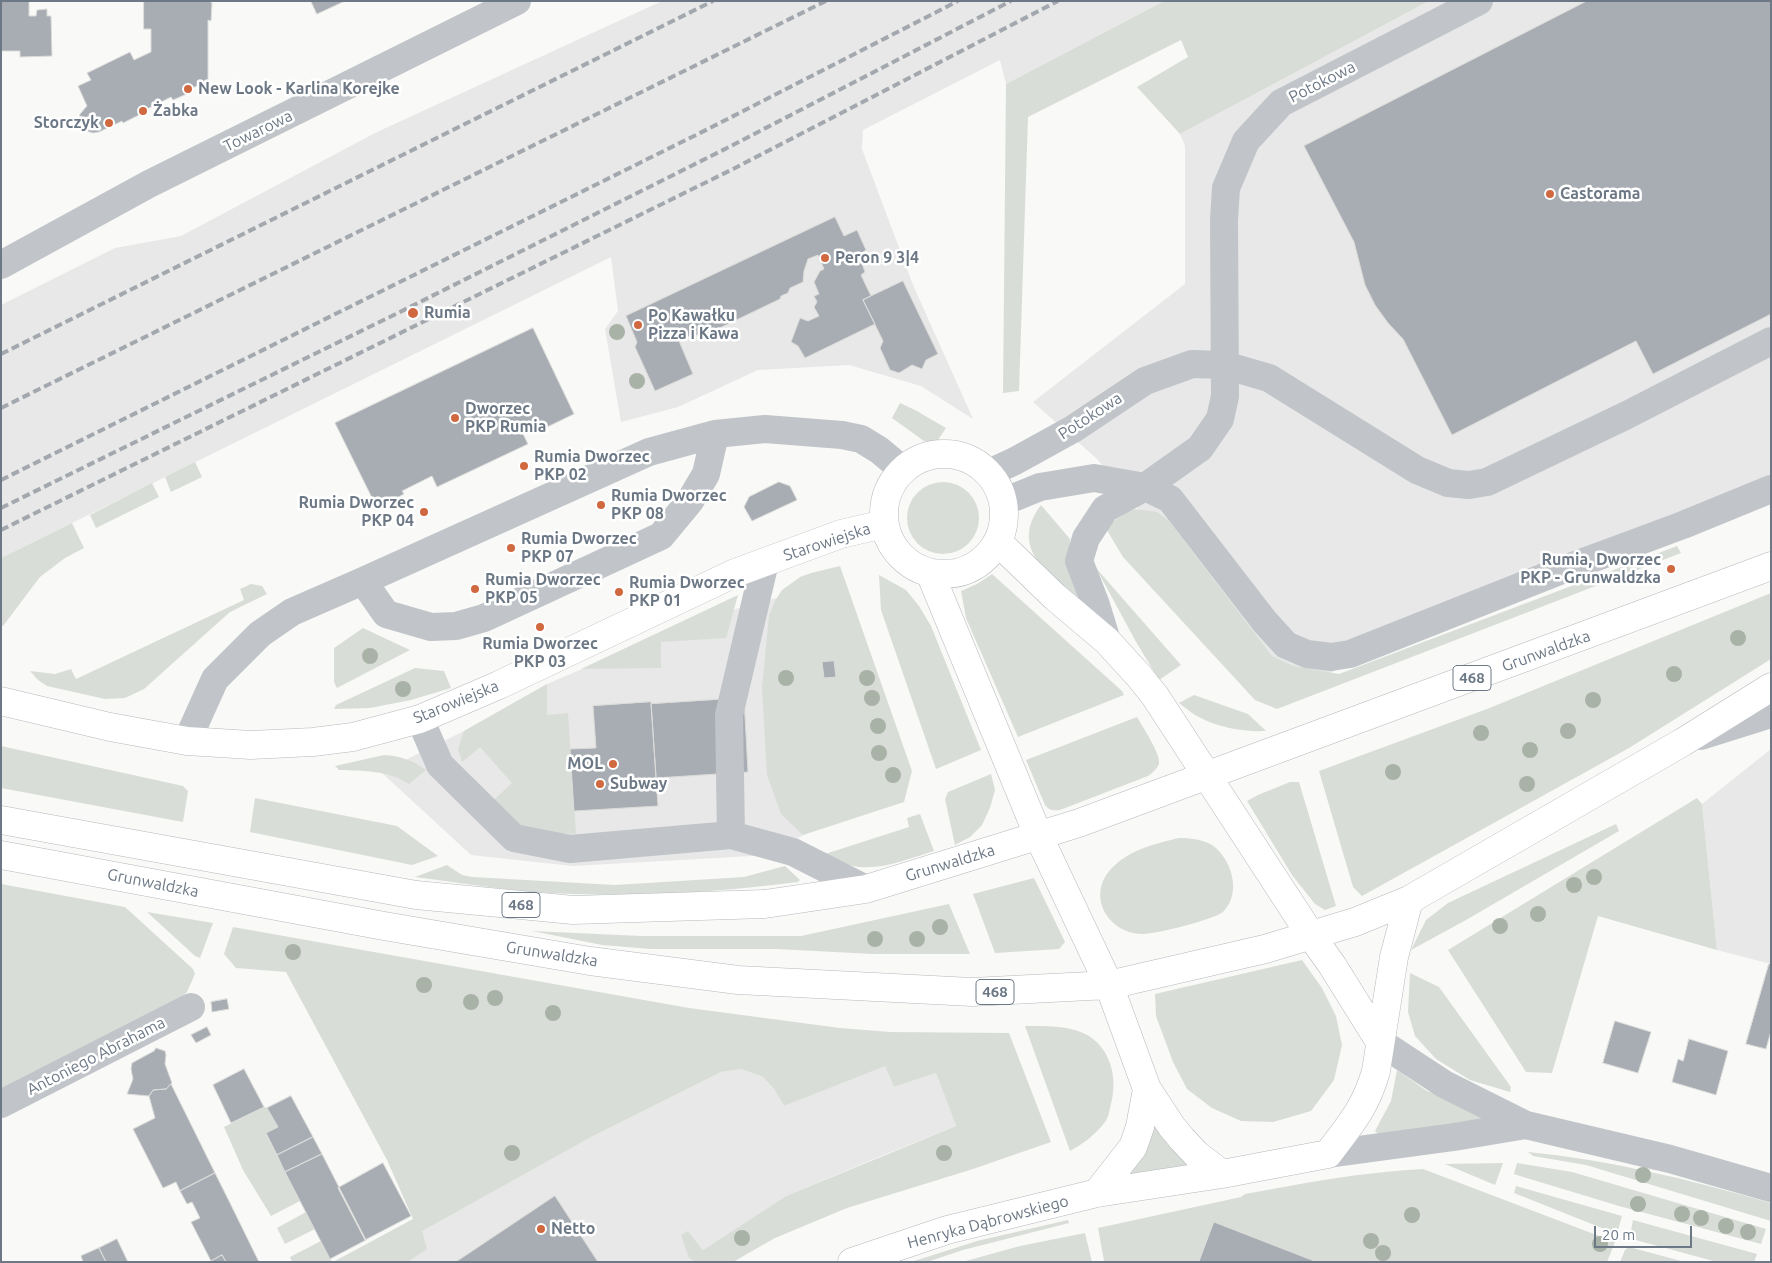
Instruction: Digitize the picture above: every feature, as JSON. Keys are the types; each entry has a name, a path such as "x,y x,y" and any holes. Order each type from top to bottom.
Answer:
{"main road":[{"path":"937,454 951,454 968,458 989,473 997,485 1003,502 1004,524 998,542 985,558 969,570 950,575 930,573 914,567 901,557 890,542 884,524 884,509 887,494 903,470 923,458 937,454"},
{"name":"Starowiejska","path":"1,701 110,727 187,742 251,745 313,742 352,737 420,718 499,685 735,573 842,534 884,524"},
{"path":"998,542 1055,598 1107,641 1155,696 1332,965 1380,1042"},
{"name":"Grunwaldzka","path":"1,820 416,895 573,910 765,904 866,889 1079,823 1771,566"},
{"path":"930,573 1038,835 1109,985 1147,1089 1172,1128 1197,1154 1222,1174"},
{"name":"Grunwaldzka","path":"1,855 590,962 738,980 972,992 1109,985 1265,949 1355,922 1409,900 1683,742 1771,687"},
{"path":"1328,1154 1360,1111 1376,1071 1394,957 1409,900"},
{"path":"1097,1193 1128,1155 1136,1140 1147,1089"},
{"name":"Henryka Dąbrowskiego","path":"852,1262 948,1230 1097,1193 1222,1174 1328,1154"}],"street":[{"name":"Towarowa","path":"1,264 149,184 517,1"},
{"name":"Potokowa","path":"1107,641 1096,605 1079,561 1086,538 1105,509 1145,487 1200,448 1220,419 1225,396 1224,220 1226,188 1246,140 1281,103 1479,1"},
{"path":"1224,365 1270,378 1417,470 1448,483 1469,485 1487,482 1511,471 1619,419 1771,341"},
{"name":"Potokowa","path":"989,473 1073,429 1145,381 1192,364 1224,365"},
{"path":"187,742 215,679 260,634 292,612 649,452 715,434 765,429 842,435 861,439 880,450 903,470"},
{"path":"363,581 386,614 431,627 456,626 484,618 661,536 690,501 706,474 715,434"},
{"path":"1003,502 1040,487 1094,478 1145,487 1170,499 1264,622 1286,645 1307,654 1331,658 1350,654 1771,489"},
{"path":"731,835 729,715 765,562"},
{"path":"1683,742 1771,714"},
{"path":"420,718 440,765 514,838 570,849 731,835 793,852 866,889"},
{"name":"Antoniego Abrahama","path":"1,1104 191,1008"},
{"path":"1380,1042 1444,1084 1526,1125 1670,1159 1771,1188"},
{"path":"1328,1154 1526,1125"}],"shaded area":[{"path":"662,1 1164,1 1006,84 1000,60 863,130 862,149 913,285 973,419 921,386 849,365 758,370 678,407 621,422 605,329 618,311 611,257 1,558 1,305 115,248 181,236 375,133"},
{"path":"1164,1 1429,1 1180,134 1137,87 1188,57 1181,40 1028,117 1019,391 1003,393 1006,84"},
{"path":"1429,1 1771,1 1771,484 1562,568 1288,692 1097,459 1033,402 1185,284 1185,146 1180,134"},
{"path":"900,403 946,428 936,443 924,441 892,418"},
{"path":"195,462 202,477 171,492 165,477"},
{"path":"943,482 957,485 969,492 976,504 979,518 976,532 969,544 957,551 943,554 929,551 917,544 910,532 907,518 910,504 917,492 929,485"},
{"path":"152,483 159,497 96,528 90,515"},
{"path":"1041,505 1070,539 1069,556 1080,596 1078,597 1048,573 1034,555 1030,546 1030,526"},
{"path":"1135,509 1157,512 1169,521 1272,656 1293,666 1339,674 1677,546 1681,553 1277,709 1255,700 1123,557 1105,527 1127,512"},
{"path":"72,523 84,548 65,558 40,577 3,626 1,626 1,558"},
{"path":"840,566 912,771 904,802 803,835 781,814 767,775 762,688 769,616 782,590 800,577"},
{"path":"1096,568 1181,665 1159,680"},
{"path":"992,574 1122,691 1124,695 1018,737 966,618 961,591 977,584"},
{"path":"879,575 906,590 919,606 931,626 981,750 936,769 881,610"},
{"path":"251,584 262,586 267,594 230,612 144,689 125,698 105,699 47,686 30,671 55,674 71,669 76,679 244,600 240,589"},
{"path":"814,588 860,802 769,855 573,866 471,855 381,772 464,731 547,684 702,618"},
{"path":"1771,593 1771,659 1629,748 1362,896 1353,887 1319,771 1487,709"},
{"path":"738,595 726,638 661,642 661,668 581,669"},
{"path":"363,628 410,650 337,688 334,682 334,648"},
{"path":"415,668 444,671 451,688 411,700 370,708 334,709 336,705"},
{"path":"547,684 547,715 568,713 576,834 526,831 494,800 512,783 480,747 462,762 458,749 464,731"},
{"path":"1194,695 1248,714 1266,731 1232,729 1196,716 1179,703"},
{"path":"1137,717 1151,740 1159,759 1159,764 1155,770 1148,776 1060,810 1051,810 1045,805 1026,760"},
{"path":"1,746 183,786 188,791 183,822 1,788"},
{"path":"1771,749 1771,964 1717,950 1702,804"},
{"path":"384,755 406,759 426,770 409,784 393,776 366,771 339,770 335,766"},
{"path":"991,774 995,790 990,808 982,825 970,837 955,845 945,799 948,792"},
{"path":"1290,782 1299,782 1336,906 1325,910 1315,904 1292,875 1247,801"},
{"path":"255,798 397,826 438,856 412,865 250,832"},
{"path":"1697,798 1702,804 1717,950 1598,916 1552,1073 1526,1072 1448,950"},
{"path":"920,814 934,851 890,864 868,867 846,864 825,854 909,827 907,818"},
{"path":"1616,824 1619,831 1411,950 1426,920 1448,903"},
{"path":"1179,838 1196,839 1212,845 1219,851 1229,867 1232,877 1232,895 1229,904 1218,915 1159,932 1142,934 1130,932 1119,927 1104,910 1101,900 1101,889 1105,878 1113,867 1135,851"},
{"path":"447,865 462,875 472,877 615,885 744,877 785,866 800,880 798,882 765,886 700,892 601,895 521,891 415,877"},
{"path":"1034,878 1065,942 1059,949 995,953 973,894"},
{"path":"1,884 125,907 193,969 195,974 187,992 181,997 1,1089"},
{"path":"949,904 970,954 873,954 777,949 651,949 602,945 532,931 641,936 801,936"},
{"path":"147,912 213,923 200,958 195,956"},
{"path":"233,927 689,1008 840,1028 890,1032 1009,1033 1051,1142 973,1169 847,1208 775,1238 733,1262 695,1262 689,1258 681,1235 688,1231 703,1250 786,1196 956,1126 936,1073 894,1087 885,1066 784,1106 774,1089 763,1077 741,1069 721,1072 589,1138 422,1231 427,1249 408,1262 333,1262 413,1219 387,1160 286,972 236,968 224,954"},
{"path":"1302,960 1322,988 1336,1016 1342,1045 1334,1080 1311,1111 1273,1122 1241,1121 1212,1108 1187,1089 1173,1062 1156,1016 1155,994"},
{"path":"1410,973 1439,987 1511,1087 1510,1092 1470,1080 1436,1059 1415,1036 1408,1012"},
{"path":"1025,1026 1058,1027 1082,1032 1104,1050 1112,1068 1113,1088 1108,1117 1093,1135 1070,1151"},
{"path":"885,1065 894,1087 936,1073 956,1126 786,1196 703,1250 688,1231 689,1258 695,1262 333,1262 721,1072 741,1069 763,1077 774,1089 784,1106"},
{"path":"1397,1070 1427,1091 1507,1119 1378,1134 1375,1131 1391,1101"},
{"path":"264,1107 267,1108 278,1127 266,1134 300,1201 271,1216 243,1170 224,1127"},
{"path":"1157,1116 1192,1165 1112,1184 1136,1163 1149,1144"},
{"path":"1528,1152 1589,1160 1650,1172 1711,1186 1771,1203 1771,1221 1586,1165 1533,1156"},
{"path":"1503,1163 1495,1185 1445,1164"},
{"path":"1517,1163 1572,1172 1766,1229 1761,1244 1619,1206 1520,1176 1514,1174"},
{"path":"1423,1169 1615,1242 1607,1262 1317,1262 1214,1222 1199,1262 1104,1261 1098,1228 1241,1197 1245,1194 1311,1182 1356,1175"},
{"path":"1516,1186 1622,1216 1617,1234 1514,1193"},
{"path":"306,1212 315,1229 285,1244 277,1228"},
{"path":"1068,1220 1069,1223 963,1250 927,1262 911,1262 977,1241"},
{"path":"1633,1220 1757,1254 1754,1262 1717,1262 1632,1239 1630,1236"},
{"path":"1085,1233 1092,1262 962,1262 1020,1246"},
{"path":"321,1241 332,1262 292,1262 290,1257"},
{"path":"1629,1247 1685,1262 1620,1262 1625,1250"}],"building":[{"path":"1,1 29,1 29,16 36,16 37,10 47,9 47,16 51,16 52,56 20,57 20,51 1,51"},
{"path":"144,1 209,1 212,3 211,21 208,20 208,81 188,90 189,93 173,100 171,97 123,123 122,121 99,132 86,131 81,126 79,120 80,114 87,106 78,86 91,80 87,73 130,52 134,60 151,52 151,29 144,29"},
{"path":"311,1 345,1 317,14"},
{"name":"Castorama","path":"1587,1 1771,1 1771,314 1653,374 1636,341 1452,435 1403,339 1375,305 1365,285 1354,242 1304,146"},
{"path":"835,217 844,236 857,230 866,250 859,255 865,272 861,275 871,296 863,300 875,324 805,358 798,346 791,342 800,318 808,321 819,316 814,307 817,302 814,296 819,294 814,282 820,271 824,269 818,255 808,259 803,282 790,288 788,293 781,296 780,299 705,335 702,333 696,336 691,335 679,341 693,374 655,391 635,347 637,342 626,316"},
{"path":"903,281 938,354 926,360 922,369 912,365 899,373 890,370 880,348 883,341 863,300"},
{"name":"Dworzec PKP Rumia","path":"533,328 574,414 543,429 541,425 523,434 528,444 437,487 432,476 402,491 404,494 377,508 335,423"},
{"path":"779,482 790,486 797,500 752,521 744,507 749,497"},
{"path":"834,661 836,677 824,678 822,662"},
{"path":"744,698 748,772 656,778 651,704"},
{"name":"MOL","path":"651,702 658,806 574,811 570,749 596,748 593,706"},
{"path":"1769,964 1771,964 1771,1031 1766,1049 1746,1044"},
{"path":"227,999 229,1009 212,1012 211,1002"},
{"path":"1615,1021 1651,1032 1638,1073 1603,1063"},
{"path":"207,1027 211,1035 196,1043 191,1035"},
{"path":"1689,1039 1728,1051 1716,1095 1672,1082 1678,1059 1683,1061"},
{"path":"156,1048 165,1051 165,1064 172,1083 166,1089 153,1090 149,1096 127,1094 133,1079 132,1063"},
{"path":"244,1069 264,1107 231,1123 213,1085"},
{"path":"171,1084 215,1173 180,1191 176,1182 163,1188 133,1129 155,1118 149,1096 153,1090 166,1089"},
{"path":"291,1096 313,1137 277,1155 266,1133 278,1127 267,1108"},
{"path":"313,1137 322,1154 285,1172 277,1155"},
{"path":"322,1154 366,1240 330,1259 285,1172"},
{"path":"383,1163 411,1216 365,1240 338,1188"},
{"path":"215,1173 259,1262 226,1262 222,1255 211,1261 191,1222 200,1218 192,1202 187,1204 180,1191"},
{"name":"Netto","path":"555,1196 598,1262 456,1262"},
{"path":"1214,1222 1317,1262 1199,1262"},
{"path":"117,1239 128,1262 106,1262 99,1248"},
{"path":"99,1248 106,1262 83,1262 81,1256"},
{"path":"222,1255 226,1262 209,1262 211,1261"}],"railway":[{"path":"1,354 713,1"},
{"path":"1,408 826,1"},
{"path":"1,480 708,129 958,1"},
{"path":"1,508 408,308 729,147 1011,1"},
{"path":"1,530 733,169 1058,1"}],"place":[{"name":"New Look - Karlina Korejke","path":"188,89"},
{"name":"Żabka","path":"143,111"},
{"name":"Storczyk","path":"109,123"},
{"name":"Castorama","path":"1550,194"},
{"name":"Peron 9 3|4","path":"825,258"},
{"name":"Rumia","path":"413,313"},
{"name":"Po Kawałku Pizza i Kawa","path":"638,325"},
{"name":"Dworzec PKP Rumia","path":"455,418"},
{"name":"Rumia Dworzec PKP 02","path":"524,466"},
{"name":"Rumia Dworzec PKP 08","path":"601,505"},
{"name":"Rumia Dworzec PKP 04","path":"424,512"},
{"name":"Rumia Dworzec PKP 07","path":"511,548"},
{"name":"Rumia, Dworzec PKP - Grunwaldzka","path":"1671,569"},
{"name":"Rumia Dworzec PKP 05","path":"475,589"},
{"name":"Rumia Dworzec PKP 01","path":"619,592"},
{"name":"Rumia Dworzec PKP 03","path":"540,627"},
{"name":"MOL","path":"613,764"},
{"name":"Subway","path":"600,784"},
{"name":"Netto","path":"541,1229"}]}
